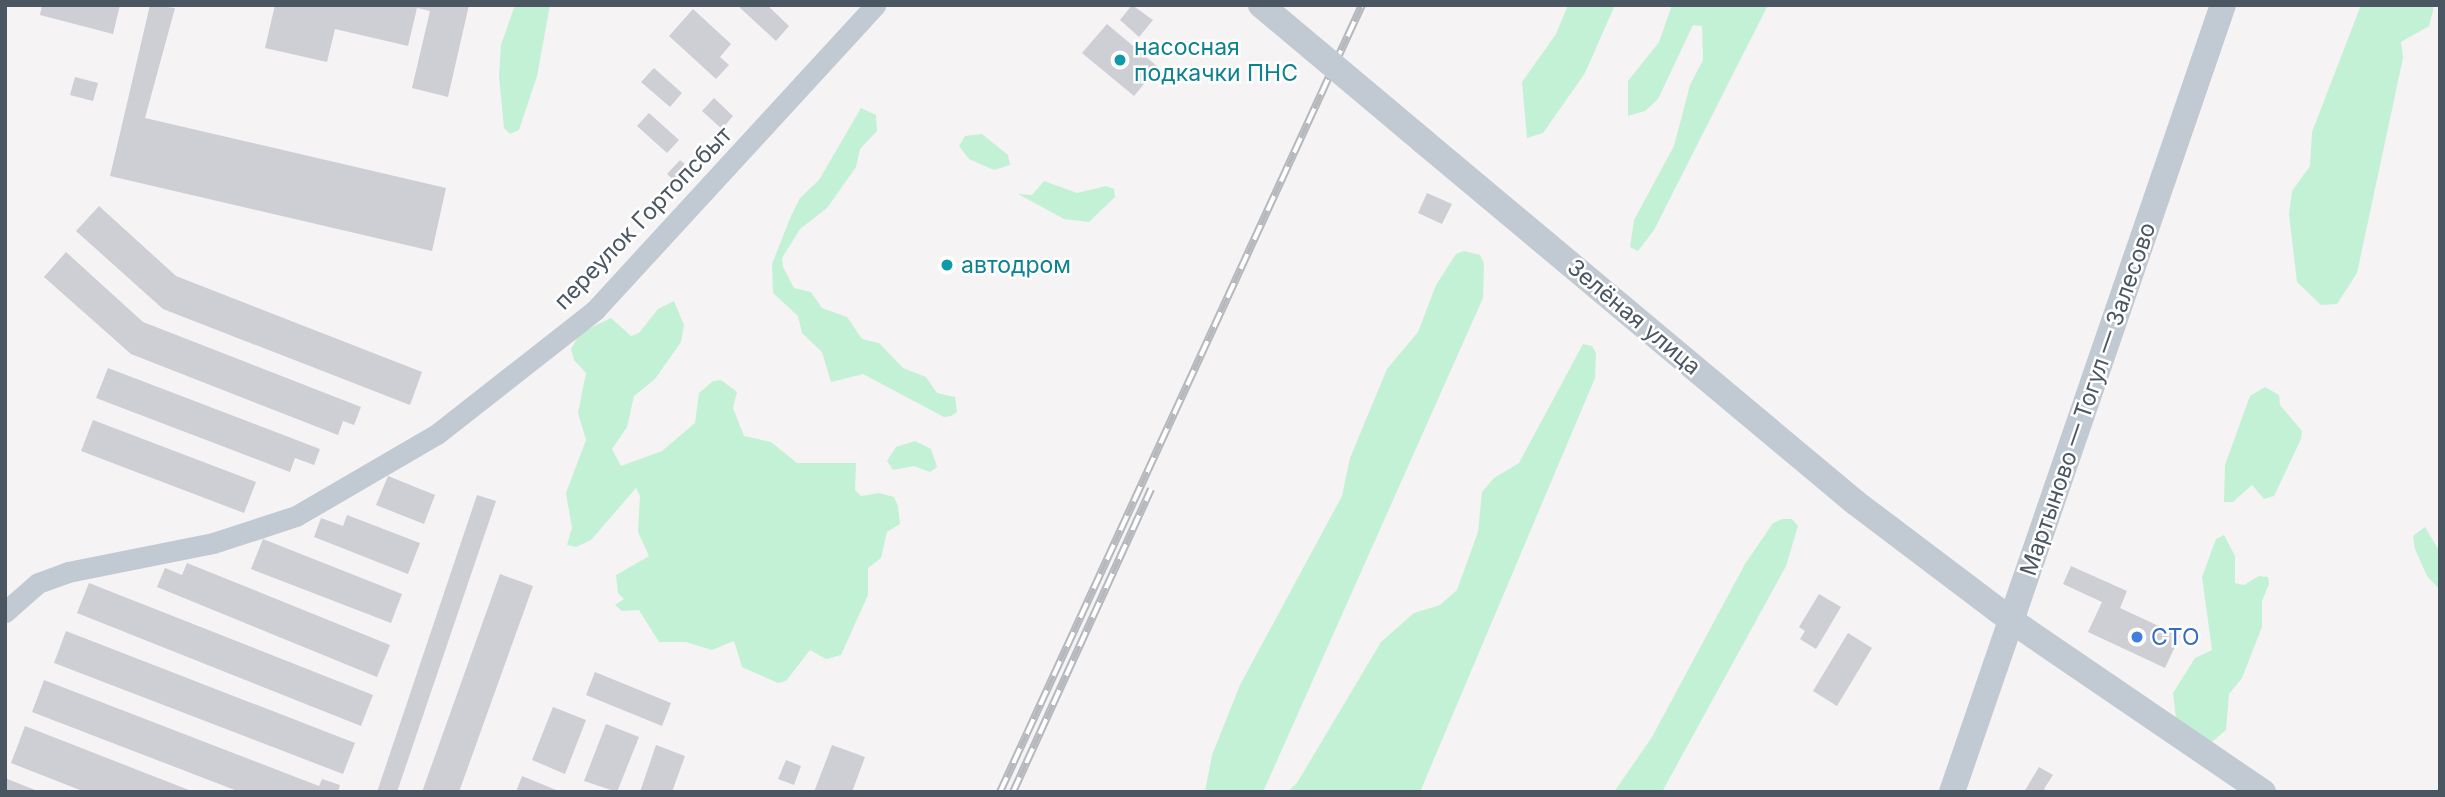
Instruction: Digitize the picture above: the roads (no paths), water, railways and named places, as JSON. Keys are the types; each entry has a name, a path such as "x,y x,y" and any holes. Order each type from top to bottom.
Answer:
{"street":[{"name":"переулок Гортопсбыт","path":"5,612 38,583 61,574 213,543 296,516 437,434 595,310 875,5"},
{"name":"Зелёная улица","path":"1261,5 1856,503 2012,621 2263,792"},
{"name":"Мартыново — Тогул — Залесово","path":"1952,792 2223,5"}],"railway":[{"path":"1000,792 1362,5"},
{"path":"1013,792 1151,489"}],"place":[{"name":"насосная подкачки ПНС","path":"1120,60"},
{"name":"автодром","path":"947,265"},
{"name":"СТО","path":"2137,637"}]}
